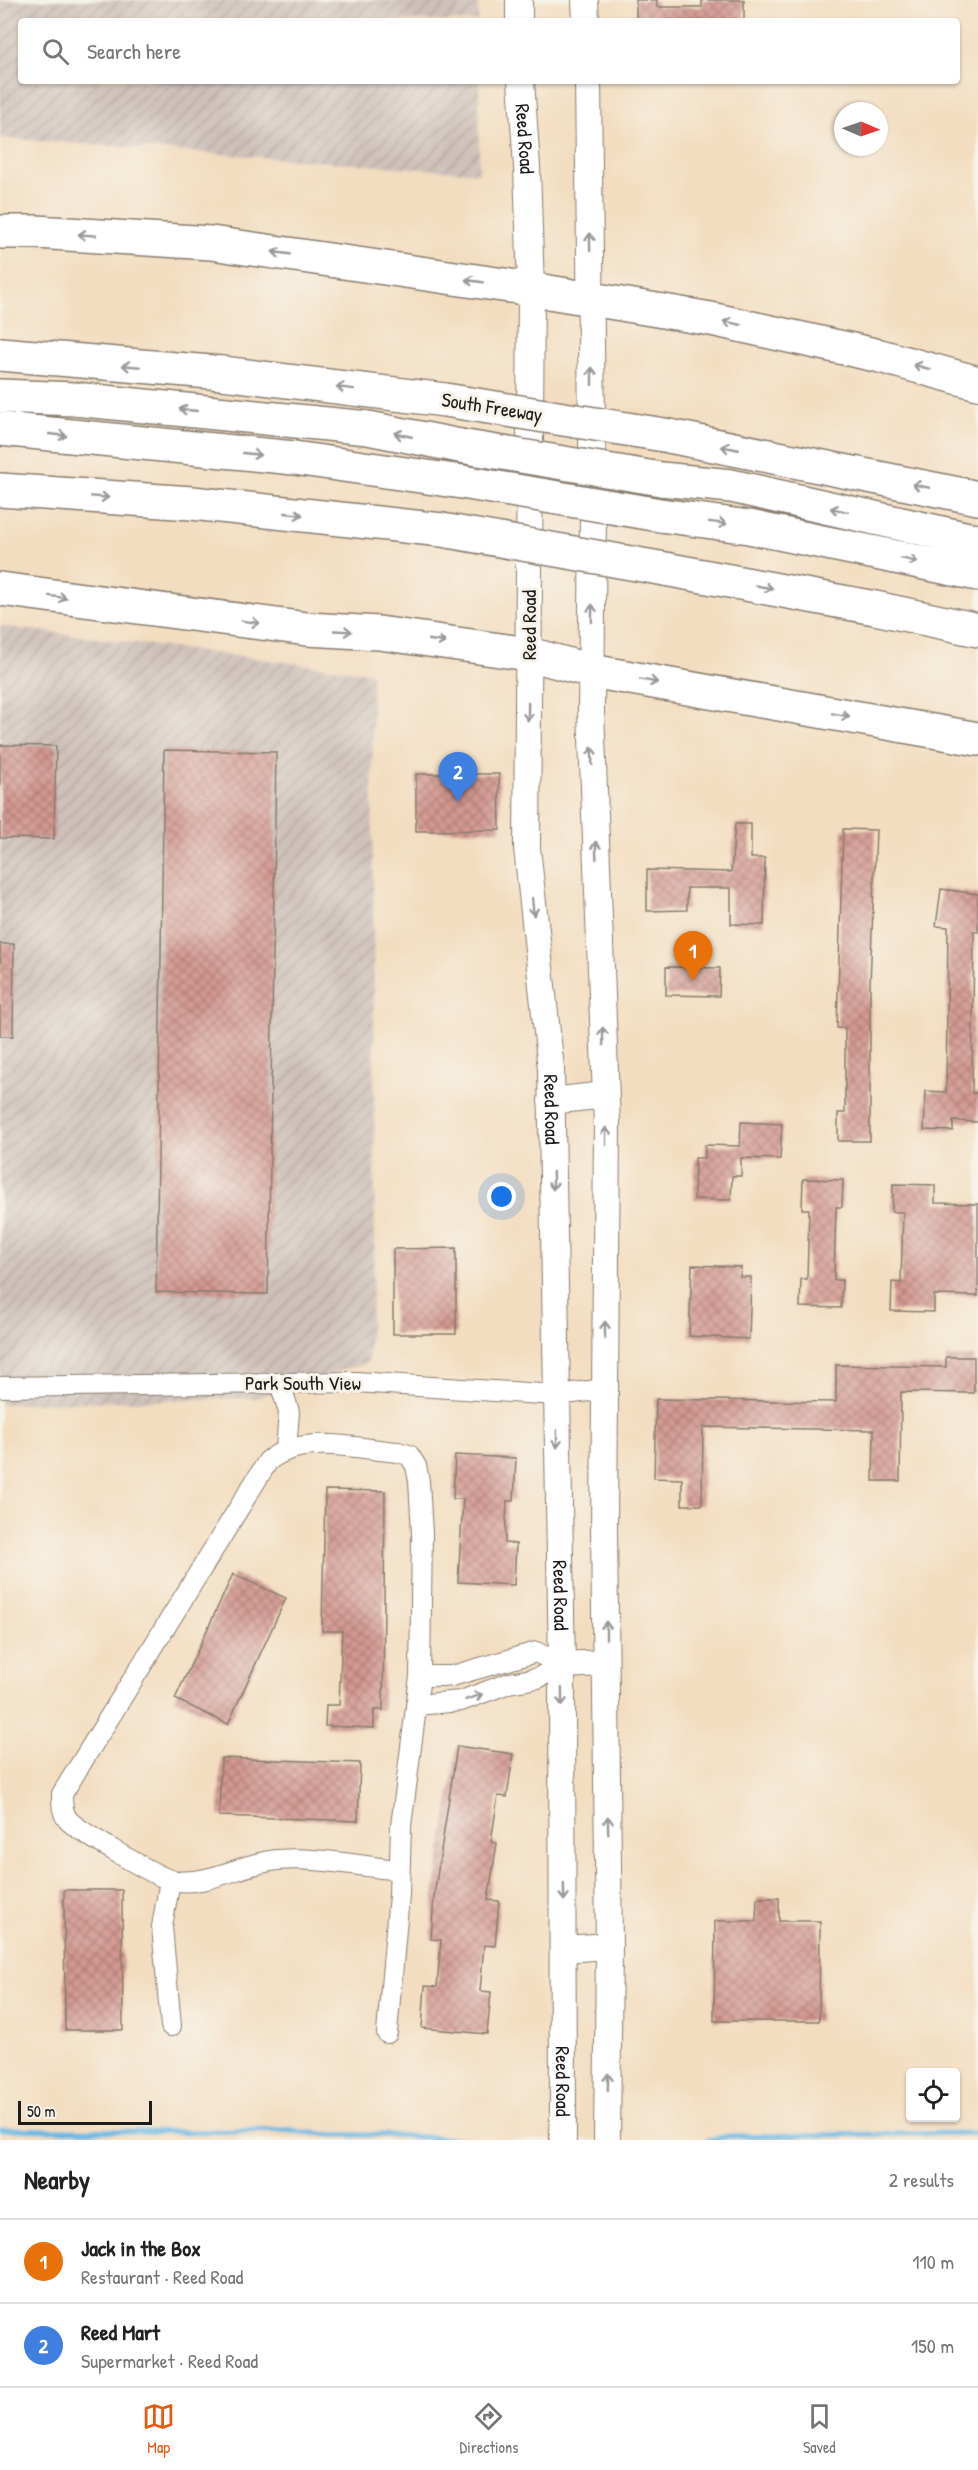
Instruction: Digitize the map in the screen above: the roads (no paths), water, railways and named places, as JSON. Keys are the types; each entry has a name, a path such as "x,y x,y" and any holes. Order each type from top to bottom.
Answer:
{"highway":[{"path":"0,232 36,232 211,243 531,289 591,301 711,319 880,356 978,383"},
{"name":"South Freeway","path":"0,354 222,373 445,400 664,435 978,498"},
{"path":"0,396 74,399 368,428 460,446 661,479 731,486 978,541"},
{"path":"0,429 294,458 462,482 660,515 749,527 978,574"},
{"path":"0,490 192,503 442,530 864,605 978,630"},
{"path":"0,589 307,630 379,633 529,654 591,671 978,739"}],"street":[{"path":"519,0 519,18"},
{"path":"585,0 586,18"},
{"name":"Reed Road","path":"520,84 527,167 531,289 527,848 550,1069 551,1101 561,1665 564,1949 563,2140"},
{"path":"588,84 591,301 591,671 605,1095 609,1946 607,2140"},
{"path":"551,1101 605,1095"},
{"name":"Park South View","path":"0,1387 356,1382 557,1395 605,1389"},
{"path":"280,1383 289,1412 286,1449"},
{"path":"387,2033 399,1895 398,1870 420,1677 422,1533 416,1466 409,1455 398,1452 309,1445 286,1449 268,1461 62,1794 62,1807 68,1820 76,1827 170,1880 196,1881 271,1860 315,1861 398,1870"},
{"path":"420,1677 452,1676 536,1652 561,1665"},
{"path":"416,1705 460,1701 509,1683 538,1678 561,1665 606,1663"},
{"path":"170,1880 162,1927 171,2026"},
{"path":"564,1949 609,1946"}],"waterway":[{"path":"0,2129 197,2132 282,2130 333,2135 394,2135 469,2140"},
{"path":"708,2140 729,2136 978,2133"}],"place":[{"name":"Reed Mart","path":"458,802"},
{"name":"Jack in the Box","path":"693,981"}]}
